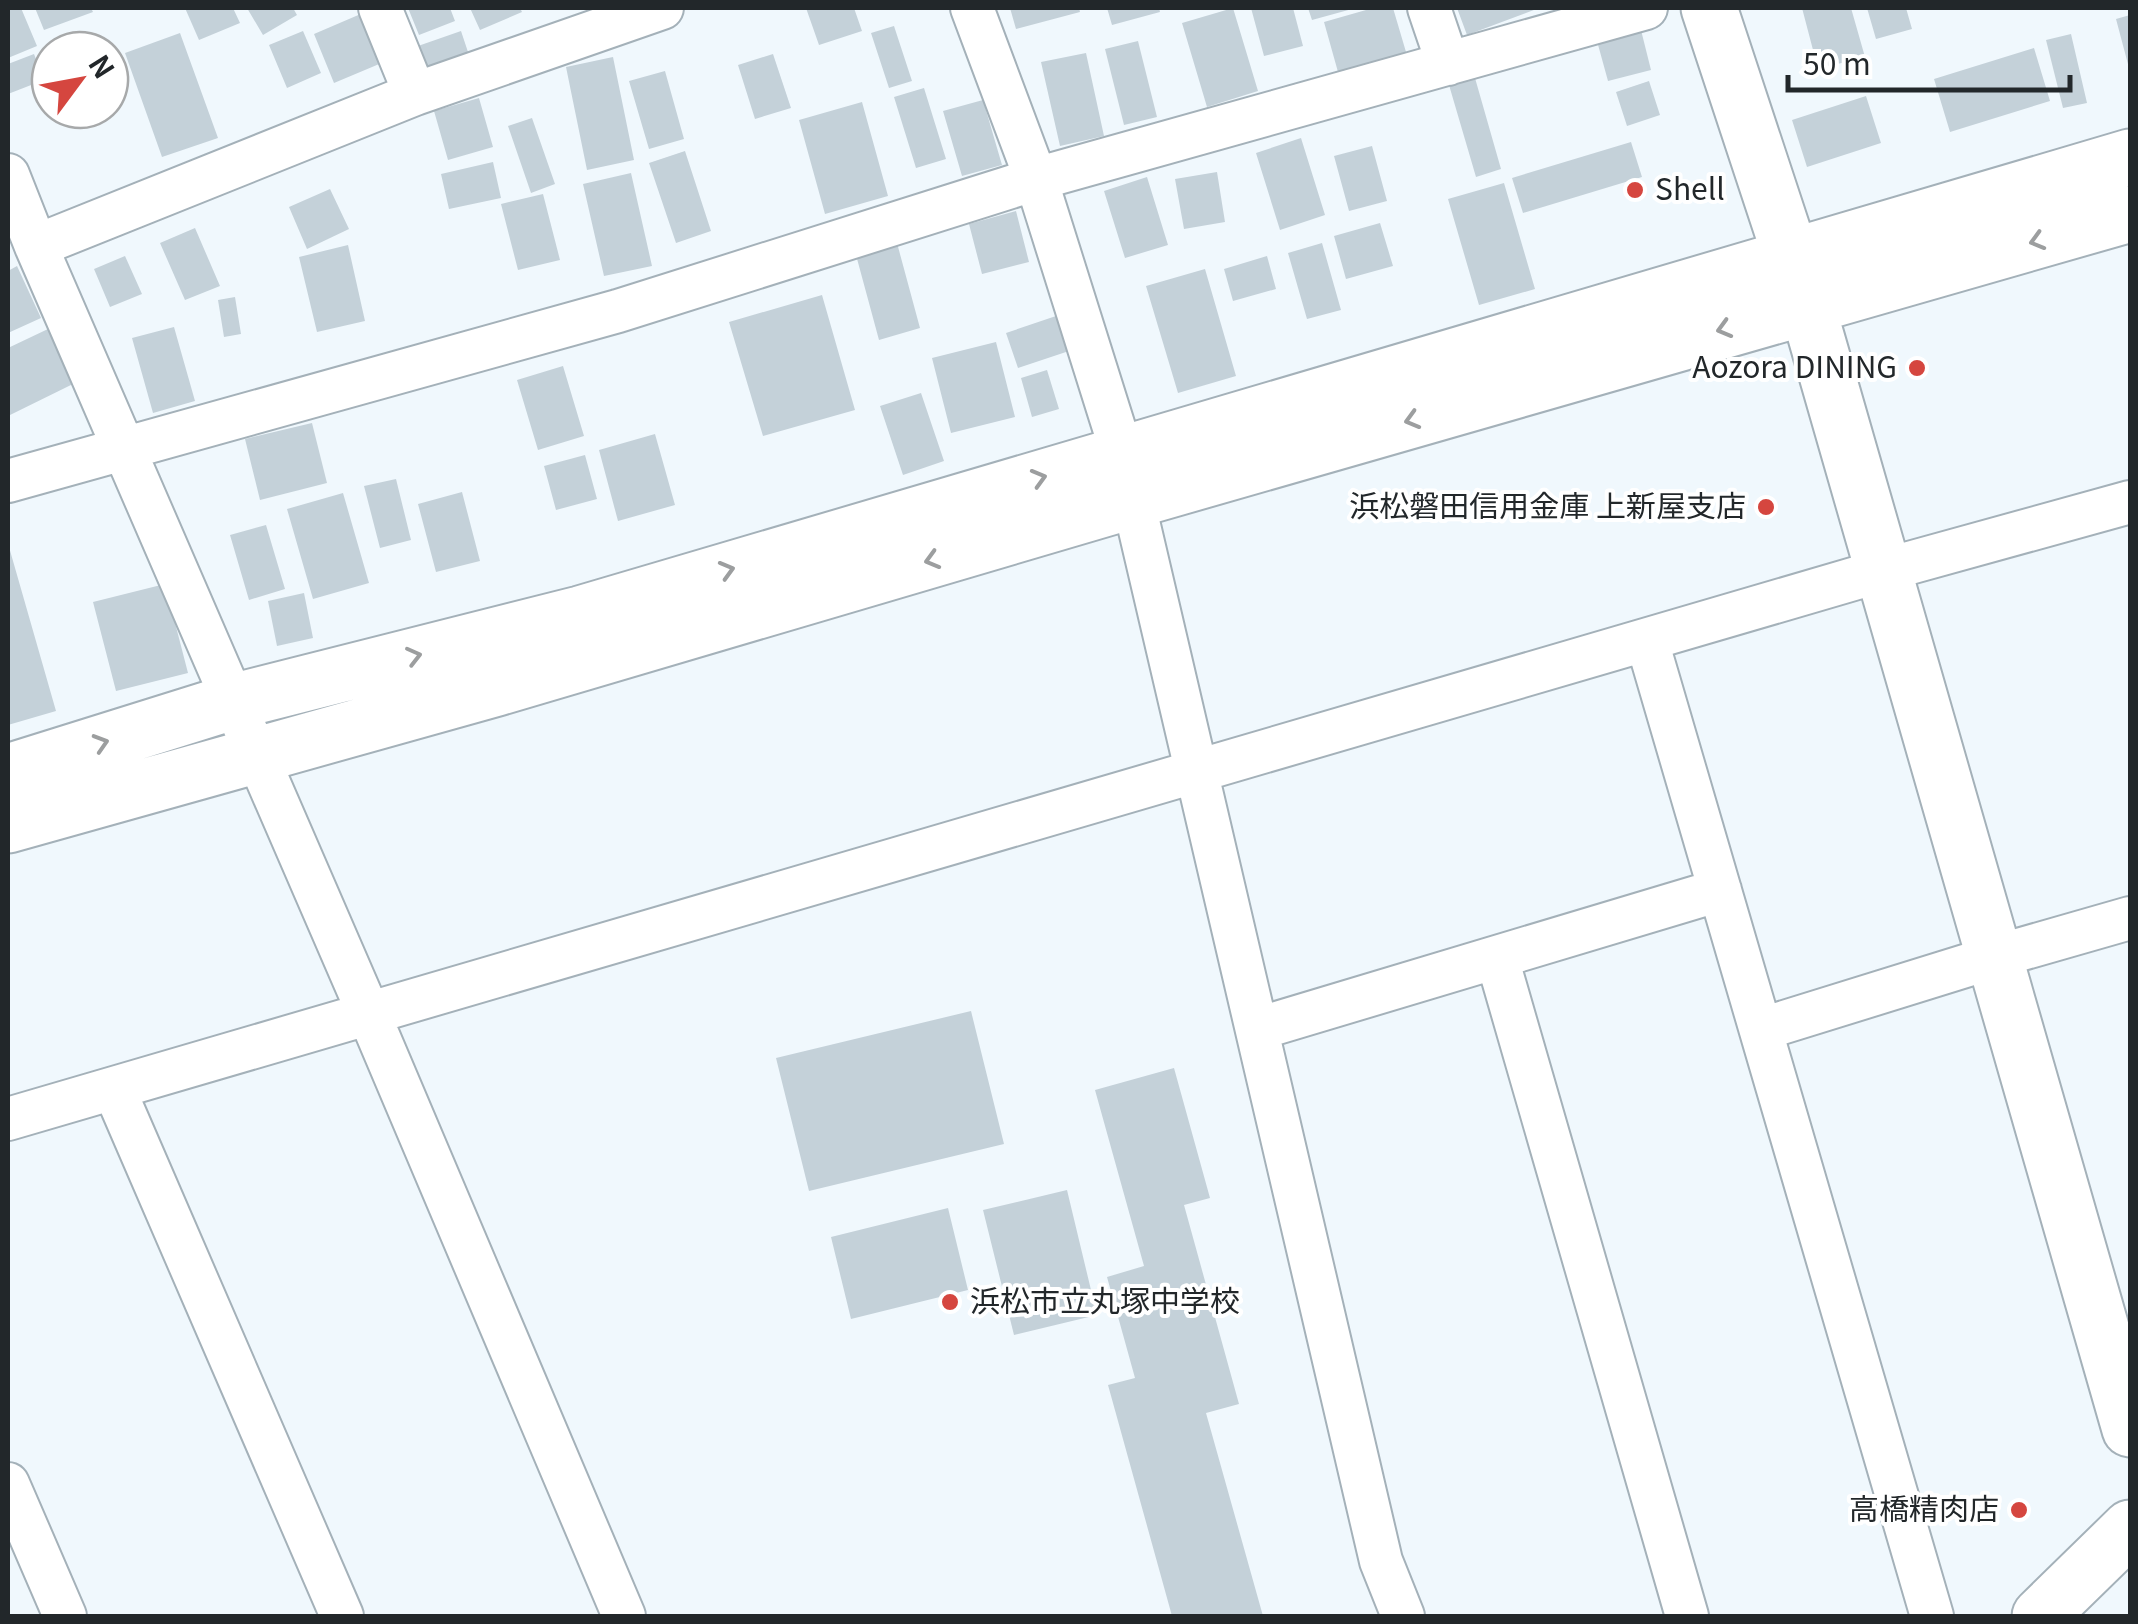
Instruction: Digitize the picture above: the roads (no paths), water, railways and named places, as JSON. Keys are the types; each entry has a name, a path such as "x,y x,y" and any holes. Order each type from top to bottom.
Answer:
{"street":[{"path":"380,8 416,94"},
{"path":"36,246 416,94 662,8"},
{"path":"972,8 1036,179 1128,477 1381,1561 1403,1616"},
{"path":"1429,8 1448,64"},
{"path":"8,480 618,311 1036,179 1646,8"},
{"path":"1709,8 1798,280 1884,570 2130,1429"},
{"path":"8,825 497,688 1128,477 1798,280 2130,158"},
{"path":"8,175 624,1616"},
{"path":"1798,280 2130,214"},
{"path":"8,772 232,702 1128,477"},
{"path":"8,1119 1196,770 2130,502"},
{"path":"1647,641 1932,1616"},
{"path":"1258,1029 1720,890"},
{"path":"1762,1029 2130,918"},
{"path":"1496,958 1688,1616"},
{"path":"114,1089 342,1616"},
{"path":"8,1484 65,1616"},
{"path":"2040,1616 2130,1528"}],"place":[{"name":"Shell","path":"1635,190"},
{"name":"Aozora DINING","path":"1917,368"},
{"name":"浜松磐田信用金庫 上新屋支店","path":"1766,507"},
{"name":"浜松市立丸塚中学校","path":"950,1302"},
{"name":"高橋精肉店","path":"2019,1510"}]}
